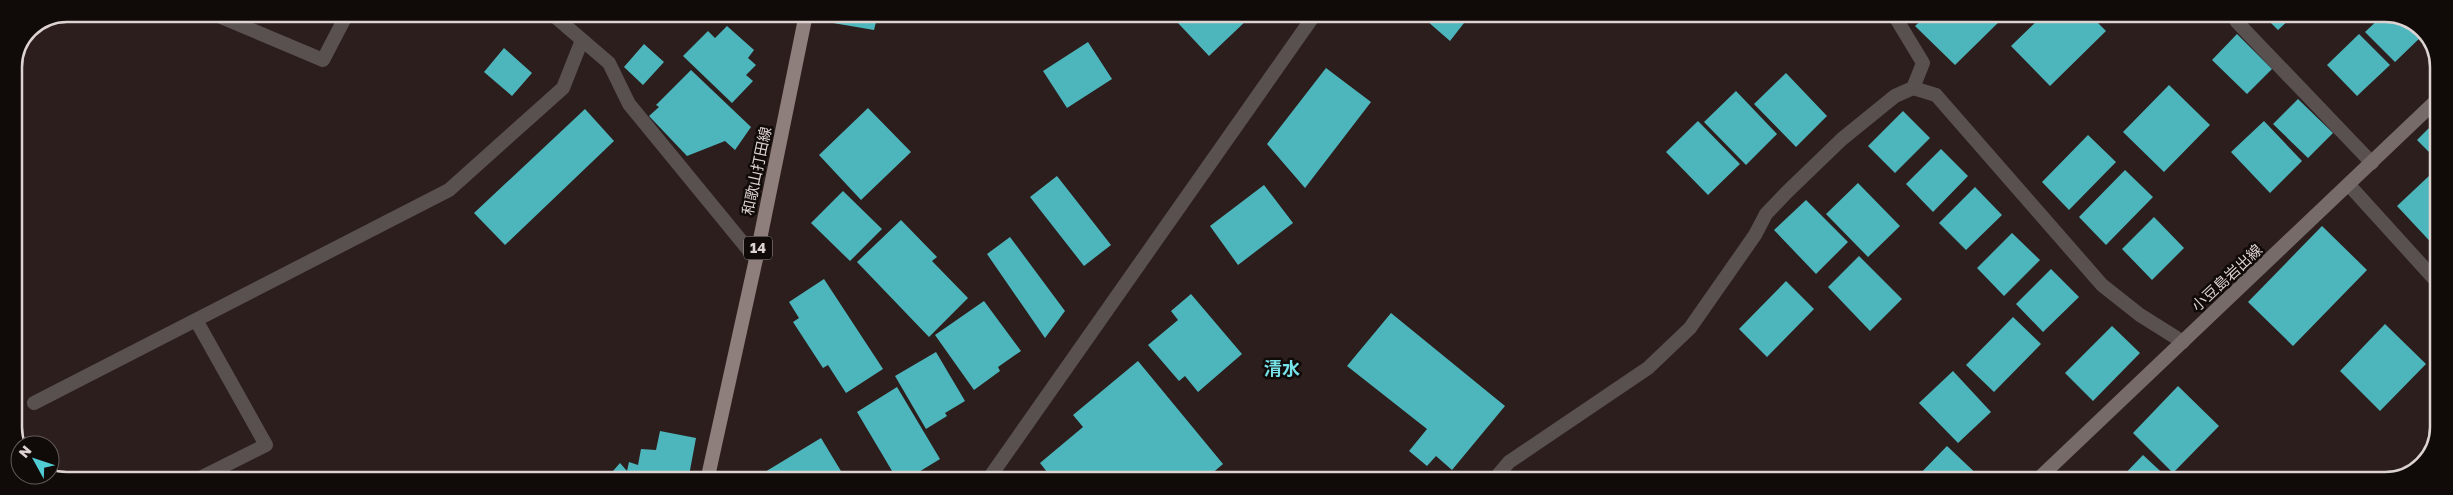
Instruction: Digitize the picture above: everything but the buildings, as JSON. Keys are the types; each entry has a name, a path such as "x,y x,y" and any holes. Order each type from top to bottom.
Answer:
{"main road":[{"name":"和歌山打田線","path":"709,472 756,259 804,22"},
{"name":"小豆島岩出線","path":"2046,472 2430,107"}],"street":[{"path":"233,22 323,60 344,22"},
{"path":"561,22 609,63 629,104 756,259"},
{"path":"993,472 1309,22"},
{"path":"1899,22 1923,63 1913,88"},
{"path":"2237,22 2372,163"},
{"path":"34,403 449,190 563,88 582,40"},
{"path":"1501,472 1509,462 1648,368 1690,328 1755,235 1766,214 1782,197 1842,139 1895,96 1913,88 1936,95 2102,285 2140,315 2183,342"},
{"path":"2349,185 2430,274"},
{"path":"196,320 266,444 212,472"}],"district":[{"name":"清水","path":"1282,369"}]}
